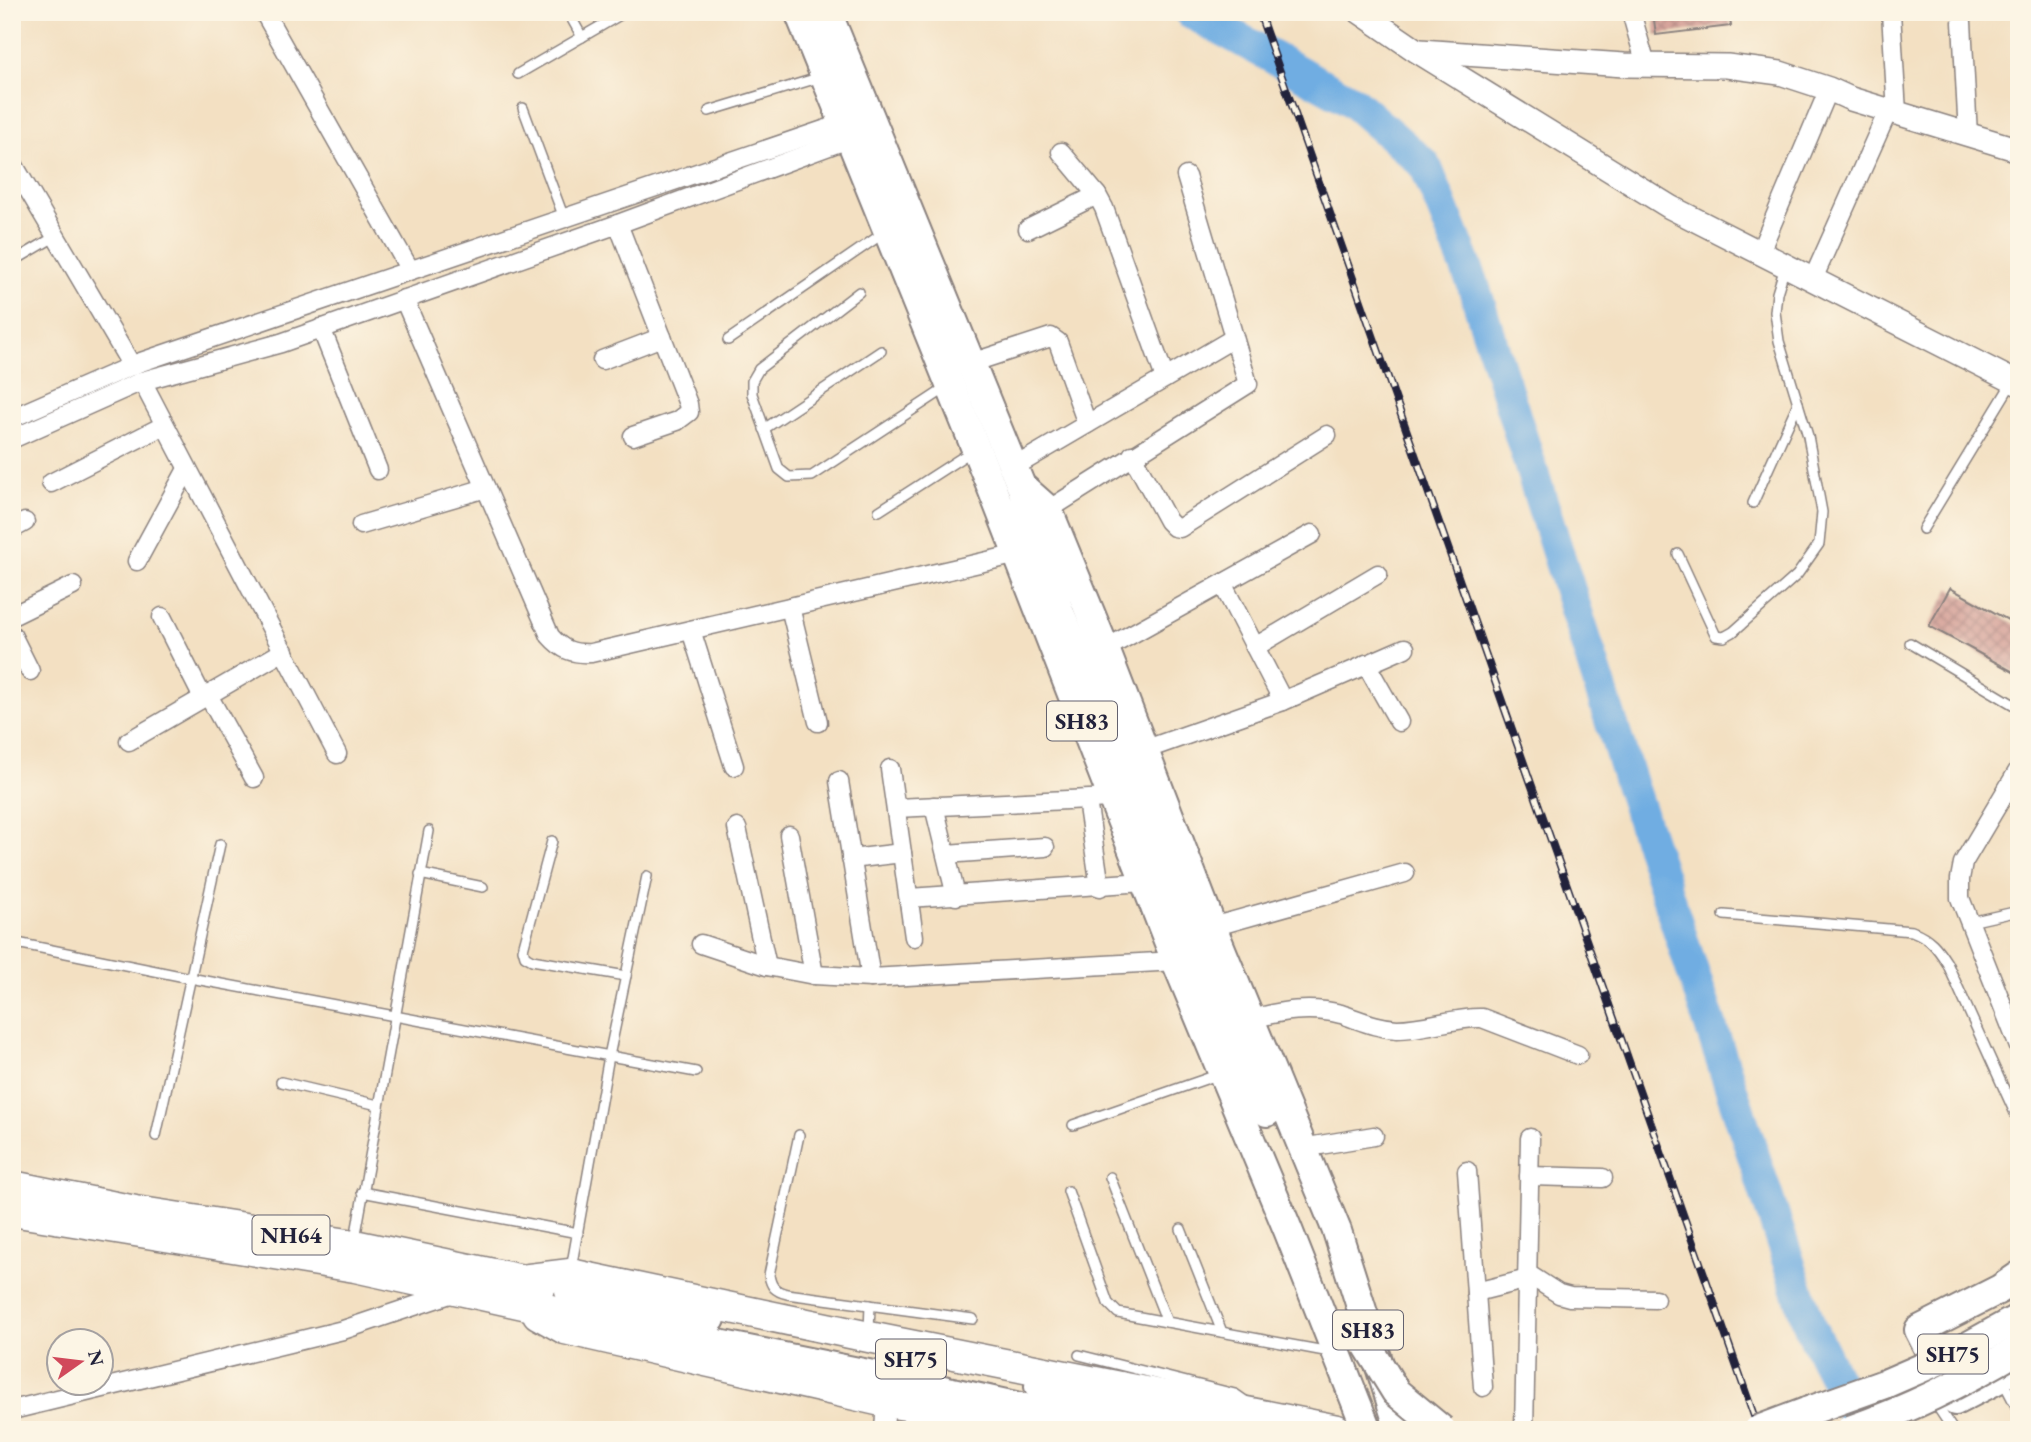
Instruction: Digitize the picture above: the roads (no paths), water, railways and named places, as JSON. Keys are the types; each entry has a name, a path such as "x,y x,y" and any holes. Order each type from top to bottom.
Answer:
{"highway":[{"name":"NH64","path":"12,1186 135,1211 354,1245 521,1292"},
{"name":"NH64","path":"12,1211 355,1267 460,1290 568,1292"},
{"path":"521,1292 568,1292 869,1337 1260,1423 1337,1430"},
{"path":"521,1292 565,1329 885,1416 946,1416 1015,1429"}],"main road":[{"name":"SH83","path":"799,12 825,76 860,126 971,363 1017,476 1048,510 1212,927 1337,1231 1400,1430"},
{"name":"SH83","path":"827,12 887,230 1018,554 1099,799 1144,883 1288,1230 1367,1430"},
{"path":"1017,476 1059,611 1100,703 1344,1298 1367,1345 1396,1392 1442,1430"},
{"path":"2012,1374 1955,1401 1919,1330 2000,1289 2019,1276"},
{"name":"SH75","path":"568,1292 1260,1423"},
{"name":"SH75","path":"568,1292 907,1382 1125,1430"},
{"name":"SH75","path":"1758,1430 1898,1378 1954,1354 2018,1318"},
{"name":"SH75","path":"1850,1430 1899,1412 1966,1381 2019,1349"}],"street":[{"path":"264,12 410,270"},
{"path":"1360,12 1416,51 1670,206 2016,383"},
{"path":"1631,12 1646,65"},
{"path":"1813,279 1892,112 1891,12"},
{"path":"1962,22 1968,135"},
{"path":"1416,51 1624,65 1727,66 1780,73 1850,99 2019,150"},
{"path":"1760,252 1829,89"},
{"path":"12,418 410,270 564,218 860,126"},
{"path":"12,439 137,373 269,346 618,224 860,126"},
{"path":"1061,152 1097,195 1104,208 1165,378"},
{"path":"12,162 19,191 56,236 137,373 337,754"},
{"path":"1048,510 1248,384 1186,176"},
{"path":"1028,229 1097,195"},
{"path":"618,224 689,412 677,421 633,436"},
{"path":"404,299 550,636 565,650 578,654 592,653 1018,554"},
{"path":"321,328 378,470"},
{"path":"602,360 662,337"},
{"path":"971,363 1051,337 1058,342 1087,424"},
{"path":"1017,476 1087,424 1234,338"},
{"path":"51,482 163,426"},
{"path":"1132,455 1168,521 1174,527 1180,528 1327,435"},
{"path":"137,561 187,469"},
{"path":"360,525 486,488"},
{"path":"1104,649 1312,534"},
{"path":"1255,647 1378,574"},
{"path":"1223,585 1283,701"},
{"path":"12,616 73,586"},
{"path":"790,607 818,722"},
{"path":"162,617 254,778"},
{"path":"691,630 734,766"},
{"path":"12,635 30,671"},
{"path":"1144,750 1283,701 1405,648"},
{"path":"129,741 284,651"},
{"path":"1366,664 1399,722"},
{"path":"890,769 914,937"},
{"path":"2019,769 1963,863 1960,879 1960,898 2019,1047"},
{"path":"838,781 871,978"},
{"path":"896,808 1099,799 1100,887"},
{"path":"934,806 956,896"},
{"path":"737,828 767,966"},
{"path":"789,835 814,975"},
{"path":"946,854 1045,847"},
{"path":"851,859 902,853"},
{"path":"1212,927 1405,873"},
{"path":"909,898 1144,883"},
{"path":"701,944 767,966 814,975 871,978 1176,961"},
{"path":"1251,1018 1297,1009 1320,1010 1385,1028 1408,1029 1482,1018 1578,1055"},
{"path":"1302,1148 1374,1136"},
{"path":"1524,1430 1530,1138"},
{"path":"1467,1171 1483,1387"},
{"path":"1529,1177 1603,1178"},
{"path":"1476,1292 1528,1276 1559,1294 1570,1297 1655,1299"},
{"path":"12,1410 343,1330 460,1290"}],"lane":[{"path":"569,12 582,37"},
{"path":"517,74 625,12"},
{"path":"709,111 825,76"},
{"path":"523,108 564,218"},
{"path":"728,340 887,230"},
{"path":"12,262 56,236"},
{"path":"1678,554 1716,636 1724,637 1797,575 1819,544 1822,512 1808,436 1774,312 1786,266"},
{"path":"859,292 759,369 752,380 751,394 779,469 789,477 812,476 951,386"},
{"path":"764,429 881,351"},
{"path":"1923,529 2016,383"},
{"path":"1753,503 1798,403"},
{"path":"879,511 976,448"},
{"path":"1910,643 2019,708"},
{"path":"354,1245 429,831"},
{"path":"552,841 523,949 525,956 532,960 626,976"},
{"path":"156,1136 220,844"},
{"path":"420,874 482,887"},
{"path":"568,1292 609,1056 647,876"},
{"path":"1970,922 2019,911"},
{"path":"1724,915 1912,932 1926,937 1937,946 1947,963 2019,1122"},
{"path":"12,942 190,978 696,1072"},
{"path":"1073,1125 1221,1074"},
{"path":"281,1082 378,1105"},
{"path":"799,1135 769,1275 776,1291 973,1319"},
{"path":"1110,1177 1167,1322"},
{"path":"1068,1191 1112,1309 1118,1313 1336,1353"},
{"path":"362,1192 578,1233"},
{"path":"1181,1229 1222,1332"},
{"path":"869,1337 870,1306"},
{"path":"1079,1355 1234,1394 1260,1423"},
{"path":"2012,1374 2019,1412"},
{"path":"1939,1409 1953,1430"}],"waterway":[{"path":"1190,12 1352,101 1425,165 1472,281 1631,785 1810,1327 1861,1430"}],"railway":[{"path":"1259,12 1759,1430"}]}
